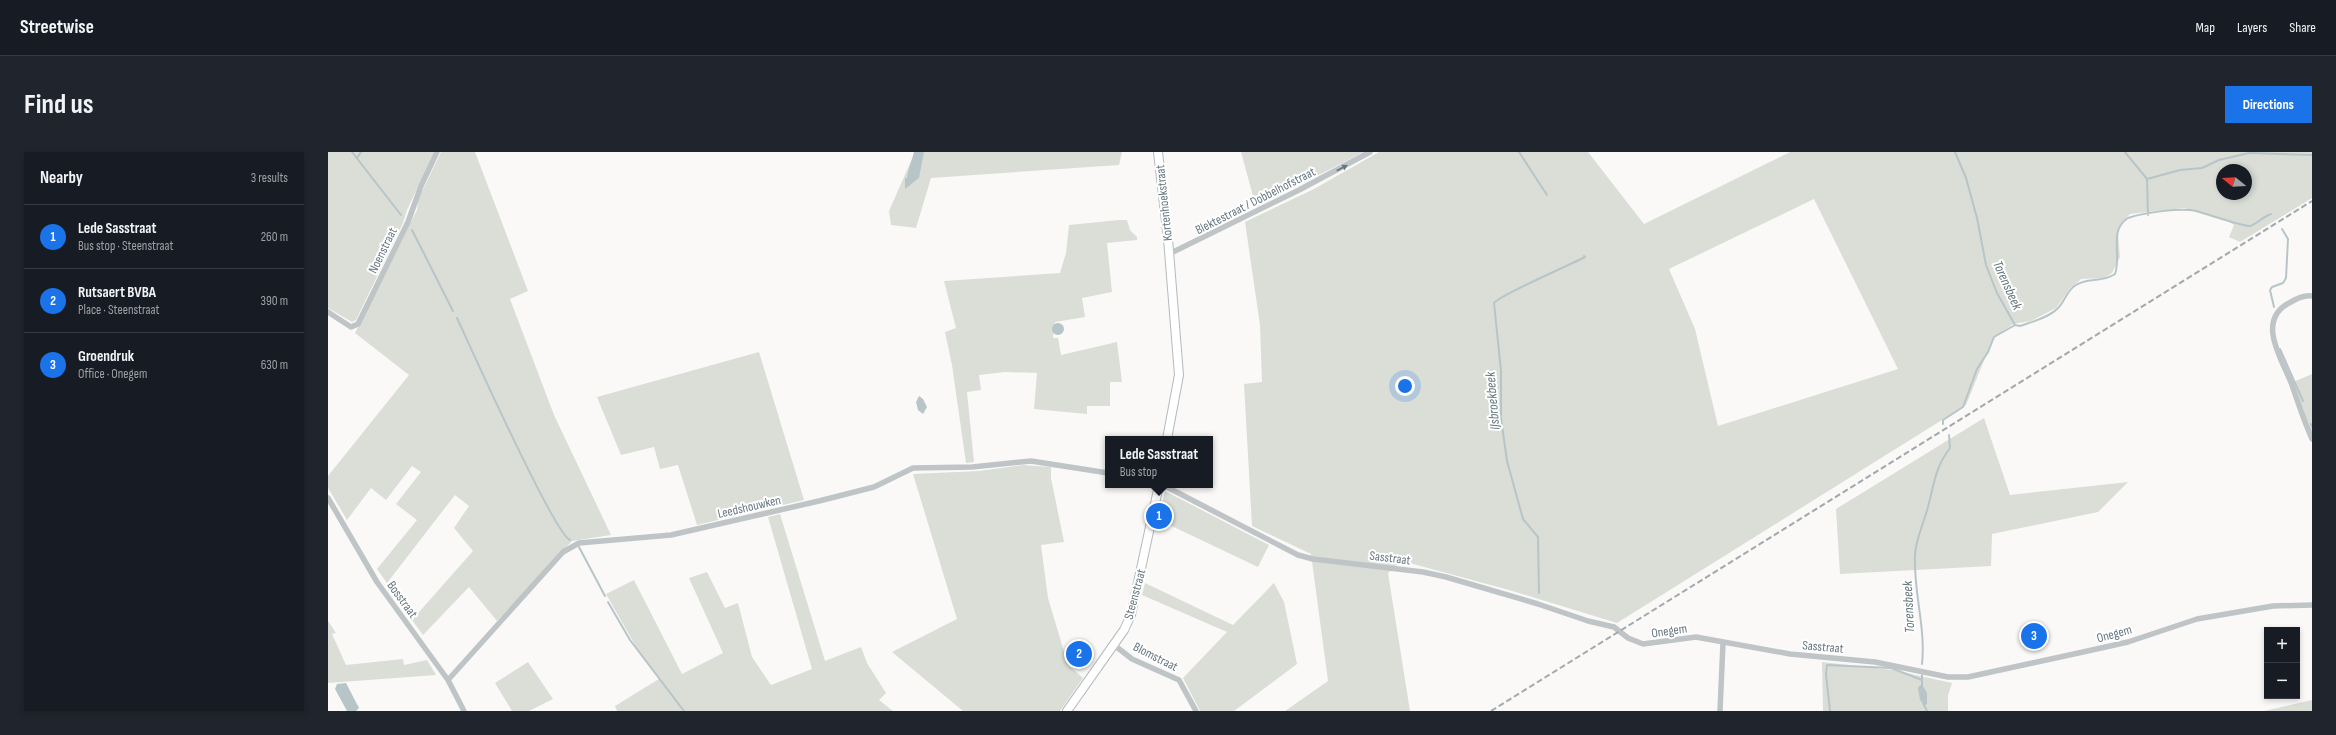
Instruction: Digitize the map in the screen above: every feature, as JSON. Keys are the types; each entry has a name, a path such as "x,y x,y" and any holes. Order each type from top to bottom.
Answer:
{"street":[{"name":"Noenstraat","path":"328,312 352,327 358,324 408,222 421,186 437,152"},
{"name":"Kortenhoekstraat","path":"1158,152 1169,254"},
{"name":"Blektestraat / Dobbelhofstraat","path":"1169,254 1299,190 1370,152"},
{"path":"1169,254 1179,375 1169,436"},
{"path":"2312,296 2298,298 2283,306 2273,325 2273,344 2291,383 2312,439"},
{"name":"Leedshouwken","path":"448,680 564,552 579,543 671,535 765,515 874,487 913,468 966,467 1031,461 1105,473"},
{"name":"Steenstraat","path":"1067,711 1114,645 1131,615 1158,488"},
{"name":"Sasstraat","path":"1169,488 1298,555 1313,559 1424,572 1446,577 1538,604 1588,621 1614,627 1622,632"},
{"name":"Bosstraat","path":"328,498 377,582 448,680 464,711"},
{"name":"Onegem","path":"1921,671 1948,677 1968,677 2128,642 2197,619 2273,606 2312,605"},
{"name":"Onegem","path":"1622,632 1633,641 1643,644 1656,644 1690,638 1723,643"},
{"path":"1720,711 1723,643"},
{"name":"Sasstraat","path":"1723,643 1790,654 1875,662 1921,671"},
{"name":"Blomstraat","path":"1114,645 1132,659 1179,680 1196,711"}],"shaded area":[{"path":"328,152 434,152 407,210 403,223 356,320 352,322 328,308"},
{"path":"441,152 475,152 528,291 510,299 554,415 611,535 572,541 497,621 469,587 423,635 412,620 473,551 454,528 469,506 455,495 387,583 377,569 417,520 396,504 421,472 412,466 386,500 371,488 347,520 328,488 328,476 409,375 355,333 417,210 418,200"},
{"path":"914,152 924,152 919,178 905,189 905,178 907,178"},
{"path":"915,152 1122,152 1119,165 931,178 916,228 891,225 889,211"},
{"path":"1241,152 1364,152 1256,207"},
{"path":"1379,152 1588,152 1644,224 1790,152 2312,152 2312,198 2240,242 2229,237 2234,225 2228,221 2184,208 2130,214 2120,225 2118,232 2120,257 2112,273 2104,278 2081,279 2069,290 2056,308 2031,321 2013,324 1993,338 1966,405 1617,623 1509,590 1402,561 1388,573 1410,711 1285,711 1328,681 1311,554 1252,526 1244,384 1262,382 1260,325 1245,222 1314,189","holes":["1814,199 1898,369 1718,426 1695,329 1669,269"]},
{"path":"1127,220 1130,230 1137,237 1137,240 1107,243 1112,292 1082,298 1085,317 1055,322 1053,338 1058,338 1061,355 1117,342 1122,382 1110,382 1110,406 1087,406 1087,414 1034,409 1037,373 1005,372 979,375 981,390 967,392 974,462 966,463 952,365 945,332 956,328 944,281 1060,273 1066,253 1069,225"},
{"path":"1060,323 1063,324 1063,334 1056,335 1053,334 1052,327 1053,324"},
{"path":"759,352 804,500 697,525 678,465 660,469 654,447 621,455 597,397"},
{"path":"2312,374 2312,439 2291,383"},
{"path":"919,396 923,399 927,407 923,414 918,410 916,402"},
{"path":"1984,418 2010,495 2128,482 2098,512 1992,534 1991,566 1840,574 1836,509"},
{"path":"1023,465 1051,467 1051,478 1064,542 1041,545 1048,598 1068,665 1083,678 1060,711 963,711 892,652 957,619 913,474 979,471"},
{"path":"1165,491 1269,545 1258,567 1161,521 1163,511 1161,507"},
{"path":"780,514 825,661 861,647 867,663 886,693 879,700 893,711 617,711 615,706 659,679 640,654 606,594 634,580 682,674 723,653 689,578 707,572 725,608 738,603 752,657 771,685 812,669 768,517"},
{"path":"1145,583 1233,625 1274,583 1284,602 1297,664 1234,711 1200,711 1183,678 1227,632 1142,595"},
{"path":"328,621 336,633 332,634 346,665 403,659 404,665 427,660 436,675 328,683"},
{"path":"528,662 553,699 529,711 512,711 495,683"},
{"path":"1822,662 1893,670 1952,683 1948,695 1948,711 1823,711"},
{"path":"346,683 359,708 356,711 347,711 335,689 337,684"},
{"path":"1920,685 1923,686 1927,693 1927,704 1925,705 1920,700 1918,688"},
{"path":"2312,700 2312,711 2264,711"}],"waterway":[{"path":"352,152 401,215"},
{"path":"357,158 361,152"},
{"name":"IJsbroekbeek","path":"1519,152 1547,195"},
{"name":"Torensbeek","path":"1943,424 1943,420 1963,407 1977,369 1988,352 1994,337 2015,325 1997,293 1986,265 1977,218 1966,178 1955,152"},
{"path":"2125,152 2147,179 2148,215"},
{"path":"2147,179 2180,170 2202,168 2219,160 2249,153 2312,155"},
{"path":"2015,325 2020,326 2049,315 2060,306 2070,290 2080,283 2110,277 2115,274 2117,267 2117,236 2122,223 2128,218 2162,211 2189,210 2250,226 2271,214"},
{"path":"2274,307 2270,290 2272,287 2283,283 2286,278 2288,239 2282,229"},
{"path":"412,230 453,311"},
{"name":"IJsbroekbeek","path":"1539,593 1538,537 1523,519 1507,461 1501,418 1501,371 1494,303 1536,280 1585,257 1584,256"},
{"path":"457,318 531,475 561,530 570,540"},
{"path":"2280,349 2303,401"},
{"name":"Torensbeek","path":"1922,664 1923,650 1916,582 1915,554 1917,542 1938,469 1950,448 1949,435"},
{"path":"579,547 605,596"},
{"path":"608,602 630,640 684,711"},
{"name":"Torensbeek","path":"1830,711 1826,674 1827,665 1891,668 1922,680"},
{"name":"Torensbeek","path":"1922,675 1922,687"},
{"path":"1923,703 1927,711"}],"railway":[{"path":"1491,711 2312,201"}],"place":[{"name":"Lede Sasstraat","path":"1159,516"},
{"name":"Groendruk","path":"2034,636"},
{"name":"Rutsaert BVBA","path":"1079,654"}]}
